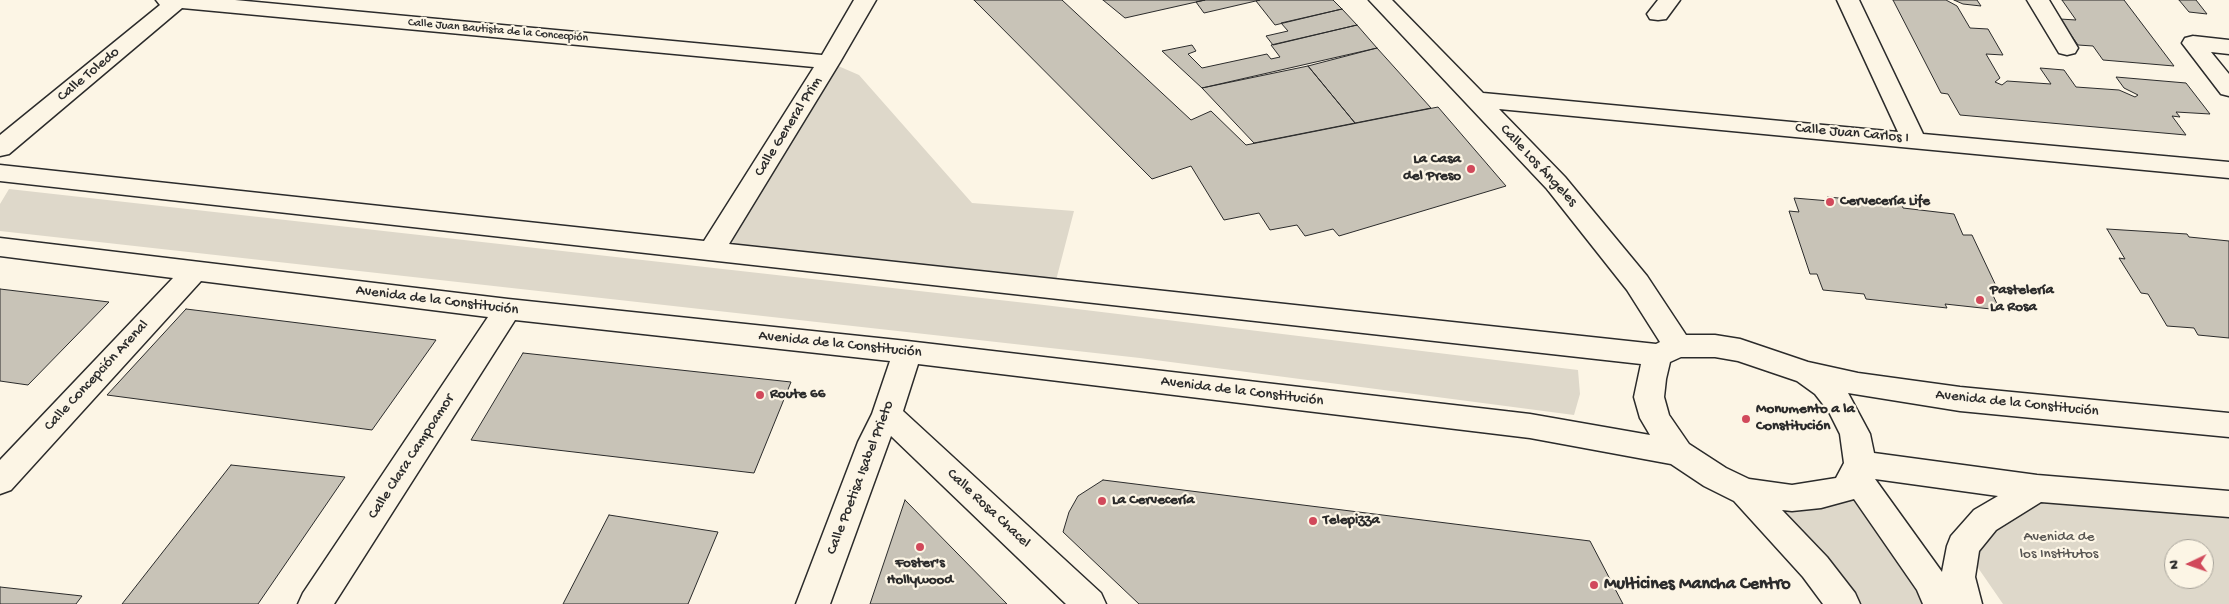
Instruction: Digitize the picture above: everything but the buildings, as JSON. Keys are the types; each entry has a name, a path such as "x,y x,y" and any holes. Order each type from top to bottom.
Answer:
{"street":[{"name":"Calle Juan Bautista de la Concecpión","path":"176,0 829,62"},
{"name":"Calle Toledo","path":"0,148 176,0"},
{"name":"Calle General Prim","path":"710,252 829,62 865,0"},
{"name":"Calle Los Ángeles","path":"1380,0 1556,183 1637,283 1668,351"},
{"path":"1848,0 1914,140"},
{"path":"2038,0 2067,48"},
{"path":"2229,46 2193,43 2229,89"},
{"name":"Calle Juan Carlos I","path":"1476,100 2229,170"},
{"path":"0,173 710,252 1668,351 1715,346 1740,350 1807,373 1825,386 1841,406 1854,434 1857,469 1928,580 1940,604"},
{"name":"Avenida de la Constitución","path":"0,247 508,309 907,352 1530,426 1678,453"},
{"name":"Calle Concepción Arenal","path":"0,481 194,272"},
{"name":"Calle Clara Campoamor","path":"315,604 508,309"},
{"path":"1668,351 1651,379 1649,397 1655,418 1678,453 1715,477 1744,492 1815,567 1843,604"},
{"name":"Calle Poetisa Isabel Prieto","path":"814,604 873,442 887,414 907,352"},
{"name":"Avenida de la Constitución","path":"1807,373 1858,384 1960,400 2229,425"},
{"name":"Calle Rosa Chacel","path":"887,414 1089,604"},
{"path":"1857,469 2037,488 2229,504"},
{"path":"1744,492 1792,498 1821,495 1846,489 1857,469"},
{"path":"1965,604 1958,577 1963,546 1984,520 2037,488"}],"green space":[{"path":"829,62 859,75 972,203 1074,211 1054,288 710,252"},
{"path":"9,189 1044,305 1578,370 1580,394 1574,415 1140,358 0,231 0,204"},
{"name":"Avenida de los Institutos","path":"2037,488 2229,504 2229,604 2003,604 1963,546"},
{"path":"1846,489 1943,604 1843,604 1745,492"}],"place":[{"name":"La Casa del Preso","path":"1471,169"},
{"name":"Cervecería Life","path":"1830,202"},
{"name":"Pastelería La Rosa","path":"1980,300"},
{"name":"Route 66","path":"760,395"},
{"name":"Monumento a la Constitución","path":"1746,419"},
{"name":"La Cervecería","path":"1102,501"},
{"name":"Telepizza","path":"1313,521"},
{"name":"Foster's Hollywood","path":"920,547"},
{"name":"Multicines Mancha Centro","path":"1594,585"}]}
